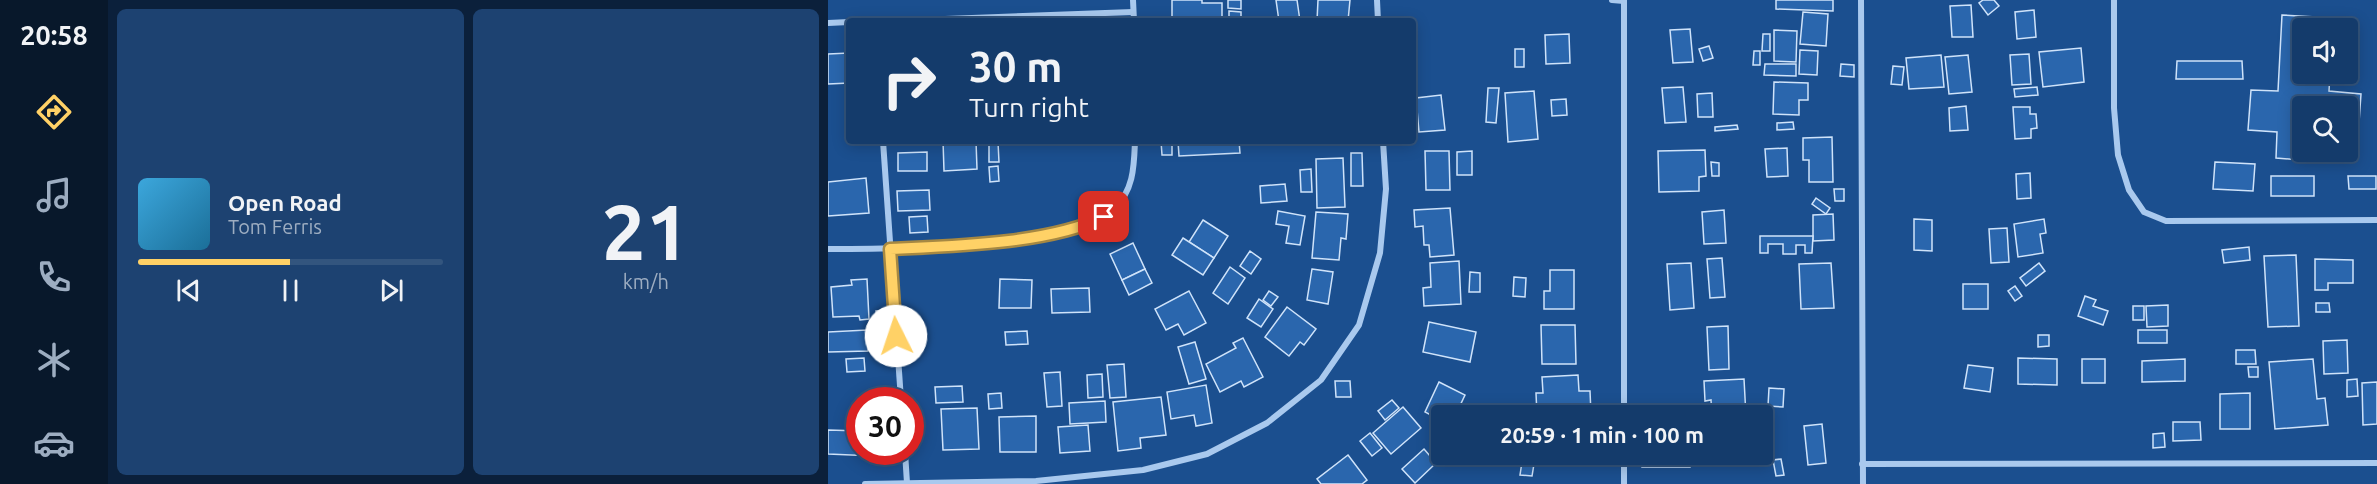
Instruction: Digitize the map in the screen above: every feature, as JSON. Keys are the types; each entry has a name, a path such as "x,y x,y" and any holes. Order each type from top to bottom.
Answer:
{"street":[{"path":"1133,0 1134,18"},
{"path":"1377,0 1378,18"},
{"path":"1612,0 1624,0 1624,405"},
{"path":"1861,0 1863,484"},
{"path":"2114,0 2114,108 2118,155 2129,190 2144,212 2166,221 2377,220"},
{"path":"972,18 1133,12"},
{"path":"828,23 846,22"},
{"path":"884,144 900,387"},
{"path":"828,249 890,249 1017,240 1092,223 1104,217 1124,197 1133,176 1136,144"},
{"path":"865,484 1036,481 1143,470 1207,454 1267,423 1321,380 1359,325 1380,253 1386,189 1383,144"},
{"path":"1863,464 2377,463"},
{"path":"906,465 907,483"},
{"path":"1624,465 1624,484"}],"building":[{"path":"1172,0 1222,3 1222,18 1172,18"},
{"path":"1228,0 1241,0 1241,9 1228,8"},
{"path":"1276,0 1297,0 1300,18 1279,18"},
{"path":"1318,0 1350,0 1348,18 1317,18"},
{"path":"1776,0 1833,0 1833,11 1776,9"},
{"path":"1983,0 1994,0 1999,6 1988,15 1979,3"},
{"path":"1971,5 1973,37 1952,37 1950,6"},
{"path":"2034,10 2036,37 2017,39 2015,12"},
{"path":"1229,11 1241,12 1241,18 1229,18"},
{"path":"1803,12 1828,14 1826,46 1800,44"},
{"path":"2282,15 2333,18 2292,18 2292,84 2329,84 2329,91 2361,94 2358,137 2358,96 2292,96 2292,159 2276,158 2277,132 2248,130 2251,90 2278,91"},
{"path":"1690,29 1693,62 1673,63 1670,30"},
{"path":"1774,30 1797,31 1796,62 1774,61"},
{"path":"1569,34 1570,63 1546,64 1545,35"},
{"path":"1763,34 1770,34 1770,51 1762,51"},
{"path":"1709,46 1713,58 1703,61 1699,49"},
{"path":"2081,48 2084,82 2043,87 2039,52"},
{"path":"1515,49 1524,49 1524,67 1515,67"},
{"path":"1800,50 1818,51 1817,75 1799,74"},
{"path":"1754,51 1760,51 1760,65 1753,65"},
{"path":"846,53 846,83 828,84 828,54"},
{"path":"2029,54 2031,84 2012,85 2010,55"},
{"path":"1941,55 1944,87 1909,89 1906,58"},
{"path":"1968,55 1972,92 1949,94 1945,57"},
{"path":"2177,61 2242,61 2243,79 2176,79"},
{"path":"1765,64 1796,64 1796,76 1764,75"},
{"path":"1841,64 1854,65 1854,77 1840,76"},
{"path":"1893,66 1904,67 1902,85 1891,84"},
{"path":"1774,82 1808,83 1808,100 1799,100 1799,115 1773,114"},
{"path":"1683,87 1686,122 1665,123 1662,88"},
{"path":"2037,87 2038,95 2015,97 2014,89"},
{"path":"1488,88 1499,88 1496,123 1486,122"},
{"path":"1534,91 1538,139 1508,142 1505,93"},
{"path":"1712,93 1713,117 1698,117 1697,94"},
{"path":"1441,95 1445,130 1419,132 1416,98"},
{"path":"1566,99 1567,115 1552,116 1551,100"},
{"path":"1966,106 1968,130 1950,131 1949,108"},
{"path":"2013,107 2030,107 2030,114 2036,114 2037,128 2031,129 2031,138 2015,139"},
{"path":"1793,122 1794,129 1777,130 1777,123"},
{"path":"1737,125 1738,129 1715,131 1715,127"},
{"path":"1832,137 1833,182 1809,182 1809,160 1803,160 1803,138"},
{"path":"943,144 976,144 977,169 944,171"},
{"path":"989,144 998,144 999,162 989,162"},
{"path":"1161,144 1172,144 1172,155 1162,155"},
{"path":"1178,144 1239,144 1240,153 1179,156"},
{"path":"1787,148 1788,176 1767,177 1765,149"},
{"path":"1705,150 1706,176 1699,177 1699,191 1659,192 1658,151"},
{"path":"1425,151 1449,151 1450,190 1426,190"},
{"path":"1472,151 1472,175 1457,175 1457,152"},
{"path":"927,152 927,171 898,171 898,153"},
{"path":"1351,153 1362,153 1363,186 1351,186"},
{"path":"1343,158 1345,207 1317,208 1316,159"},
{"path":"1711,162 1719,163 1719,176 1712,176"},
{"path":"2215,162 2255,164 2253,191 2213,189"},
{"path":"998,166 999,181 990,182 989,167"},
{"path":"1311,169 1312,192 1301,192 1300,170"},
{"path":"2030,173 2031,198 2017,199 2016,174"},
{"path":"2271,176 2314,176 2314,196 2271,196"},
{"path":"2348,176 2376,176 2376,189 2349,189"},
{"path":"866,178 869,213 828,216 828,182"},
{"path":"1285,184 1287,201 1261,203 1260,186"},
{"path":"1834,189 1844,189 1844,201 1835,201"},
{"path":"929,190 930,210 898,211 897,191"},
{"path":"1816,198 1830,208 1826,214 1812,204"},
{"path":"1450,208 1454,255 1430,257 1429,245 1424,245 1423,226 1415,227 1414,210"},
{"path":"1724,210 1726,243 1704,244 1702,212"},
{"path":"1278,211 1305,216 1300,245 1286,243 1289,226 1276,224"},
{"path":"1316,212 1348,214 1346,239 1341,238 1339,260 1312,258"},
{"path":"1833,214 1834,240 1813,241 1813,215"},
{"path":"927,216 928,232 910,233 909,217"},
{"path":"1914,219 1932,220 1932,251 1914,250"},
{"path":"2044,219 2046,233 2040,234 2043,253 2018,257 2014,224"},
{"path":"1203,220 1228,236 1214,258 1189,242"},
{"path":"2007,228 2009,262 1991,263 1989,229"},
{"path":"1760,236 1813,236 1812,253 1805,253 1805,245 1796,245 1796,254 1783,254 1783,244 1768,244 1768,253 1760,253"},
{"path":"1183,238 1214,258 1203,275 1172,255"},
{"path":"1133,243 1145,269 1122,280 1110,254"},
{"path":"2249,247 2250,260 2224,263 2222,250"},
{"path":"1250,251 1261,259 1251,274 1240,266"},
{"path":"2296,255 2299,326 2268,327 2264,256"},
{"path":"1722,258 1725,297 1710,298 1707,259"},
{"path":"2315,259 2353,260 2353,283 2328,283 2328,290 2315,290"},
{"path":"1459,261 1461,304 1424,306 1423,288 1431,287 1430,263"},
{"path":"1691,263 1694,308 1670,310 1667,264"},
{"path":"1831,263 1834,308 1801,309 1799,264"},
{"path":"2039,263 2045,271 2026,286 2020,278"},
{"path":"1230,267 1245,278 1228,304 1213,293"},
{"path":"1145,269 1152,283 1129,295 1122,280"},
{"path":"1312,269 1333,272 1328,304 1307,300"},
{"path":"1550,270 1574,270 1574,309 1544,309 1544,291 1550,291"},
{"path":"1470,272 1480,273 1480,292 1469,292"},
{"path":"1514,277 1526,278 1525,297 1513,296"},
{"path":"867,279 869,319 860,320 859,316 833,317 831,287 852,285 851,280"},
{"path":"1000,279 1032,280 1031,308 999,308"},
{"path":"1963,284 1988,284 1988,309 1963,309"},
{"path":"2015,286 2022,296 2015,301 2008,291"},
{"path":"1089,288 1090,312 1052,313 1051,289"},
{"path":"1189,291 1206,323 1184,335 1178,324 1166,330 1155,309"},
{"path":"1269,291 1278,297 1271,306 1263,300"},
{"path":"2085,296 2096,300 2093,306 2108,311 2103,325 2078,316"},
{"path":"1259,299 1273,309 1261,327 1247,318"},
{"path":"2316,303 2329,303 2330,312 2316,312"},
{"path":"2168,305 2168,326 2147,327 2146,306"},
{"path":"2133,306 2144,306 2144,320 2133,320"},
{"path":"1287,307 1316,329 1304,345 1300,342 1289,356 1265,337"},
{"path":"890,310 892,322 877,323 876,311"},
{"path":"1429,322 1476,332 1470,362 1423,352"},
{"path":"1541,325 1575,325 1576,364 1542,364"},
{"path":"1728,326 1729,369 1709,370 1707,327"},
{"path":"867,330 868,351 828,352 828,332"},
{"path":"2138,330 2167,330 2167,343 2138,343"},
{"path":"1027,331 1028,344 1006,345 1005,332"},
{"path":"2038,335 2049,335 2049,346 2038,347"},
{"path":"1243,338 1263,377 1244,387 1241,381 1220,392 1206,364 1236,348 1233,343"},
{"path":"2347,340 2348,373 2324,374 2323,341"},
{"path":"1195,342 1206,379 1189,384 1178,347"},
{"path":"2236,350 2255,350 2256,364 2236,364"},
{"path":"864,358 865,371 847,372 846,359"},
{"path":"2018,358 2057,359 2057,385 2018,384"},
{"path":"2082,359 2105,359 2105,383 2082,383"},
{"path":"2185,359 2185,381 2142,382 2142,361"},
{"path":"2313,359 2317,399 2325,398 2328,425 2275,429 2269,362"},
{"path":"1124,364 1126,397 1110,398 1107,365"},
{"path":"1968,365 1993,368 1990,392 1964,388"},
{"path":"2248,367 2258,367 2258,377 2249,377"},
{"path":"1060,372 1062,406 1047,407 1044,373"},
{"path":"1102,374 1103,397 1088,398 1087,375"},
{"path":"1578,375 1579,391 1590,391 1591,405 1537,405 1536,393 1543,393 1542,377"},
{"path":"1744,379 1745,405 1711,405 1711,400 1705,401 1704,381"},
{"path":"2357,379 2358,396 2347,397 2347,380"},
{"path":"1335,381 1350,381 1351,397 1336,397"},
{"path":"1439,382 1465,395 1460,405 1431,405 1431,415 1425,412"},
{"path":"2377,382 2377,424 2363,425 2362,383"},
{"path":"1206,385 1212,423 1196,426 1194,415 1171,419 1167,392"},
{"path":"962,386 963,402 936,403 935,387"},
{"path":"1769,388 1784,389 1783,407 1768,405"},
{"path":"1001,393 1002,408 989,409 988,394"},
{"path":"2250,393 2250,429 2220,429 2220,394"},
{"path":"1161,397 1166,435 1140,438 1141,448 1118,451 1113,402"},
{"path":"1392,400 1399,408 1385,420 1378,411"},
{"path":"1105,401 1106,422 1070,424 1069,403"},
{"path":"1403,407 1421,428 1391,454 1373,433"},
{"path":"977,408 979,449 943,450 941,409"},
{"path":"1036,416 1036,452 1000,452 999,417"},
{"path":"2173,422 2200,422 2201,440 2173,441"},
{"path":"1822,424 1826,463 1808,465 1804,426"},
{"path":"1088,425 1090,451 1060,453 1058,427"},
{"path":"828,430 846,431 846,455 828,454"},
{"path":"1370,433 1382,448 1372,456 1360,441"},
{"path":"2164,433 2165,447 2153,448 2153,434"},
{"path":"1424,449 1431,457 1431,465 1434,465 1415,483 1402,469"},
{"path":"1348,455 1367,480 1362,484 1321,484 1317,479"},
{"path":"1781,459 1784,475 1776,476 1773,460"},
{"path":"1522,465 1534,465 1532,476 1520,475"},
{"path":"1642,465 1690,465 1690,467 1642,467"}],"route":[{"path":"896,336 890,249 1017,240 1080,227 1104,217"}]}
